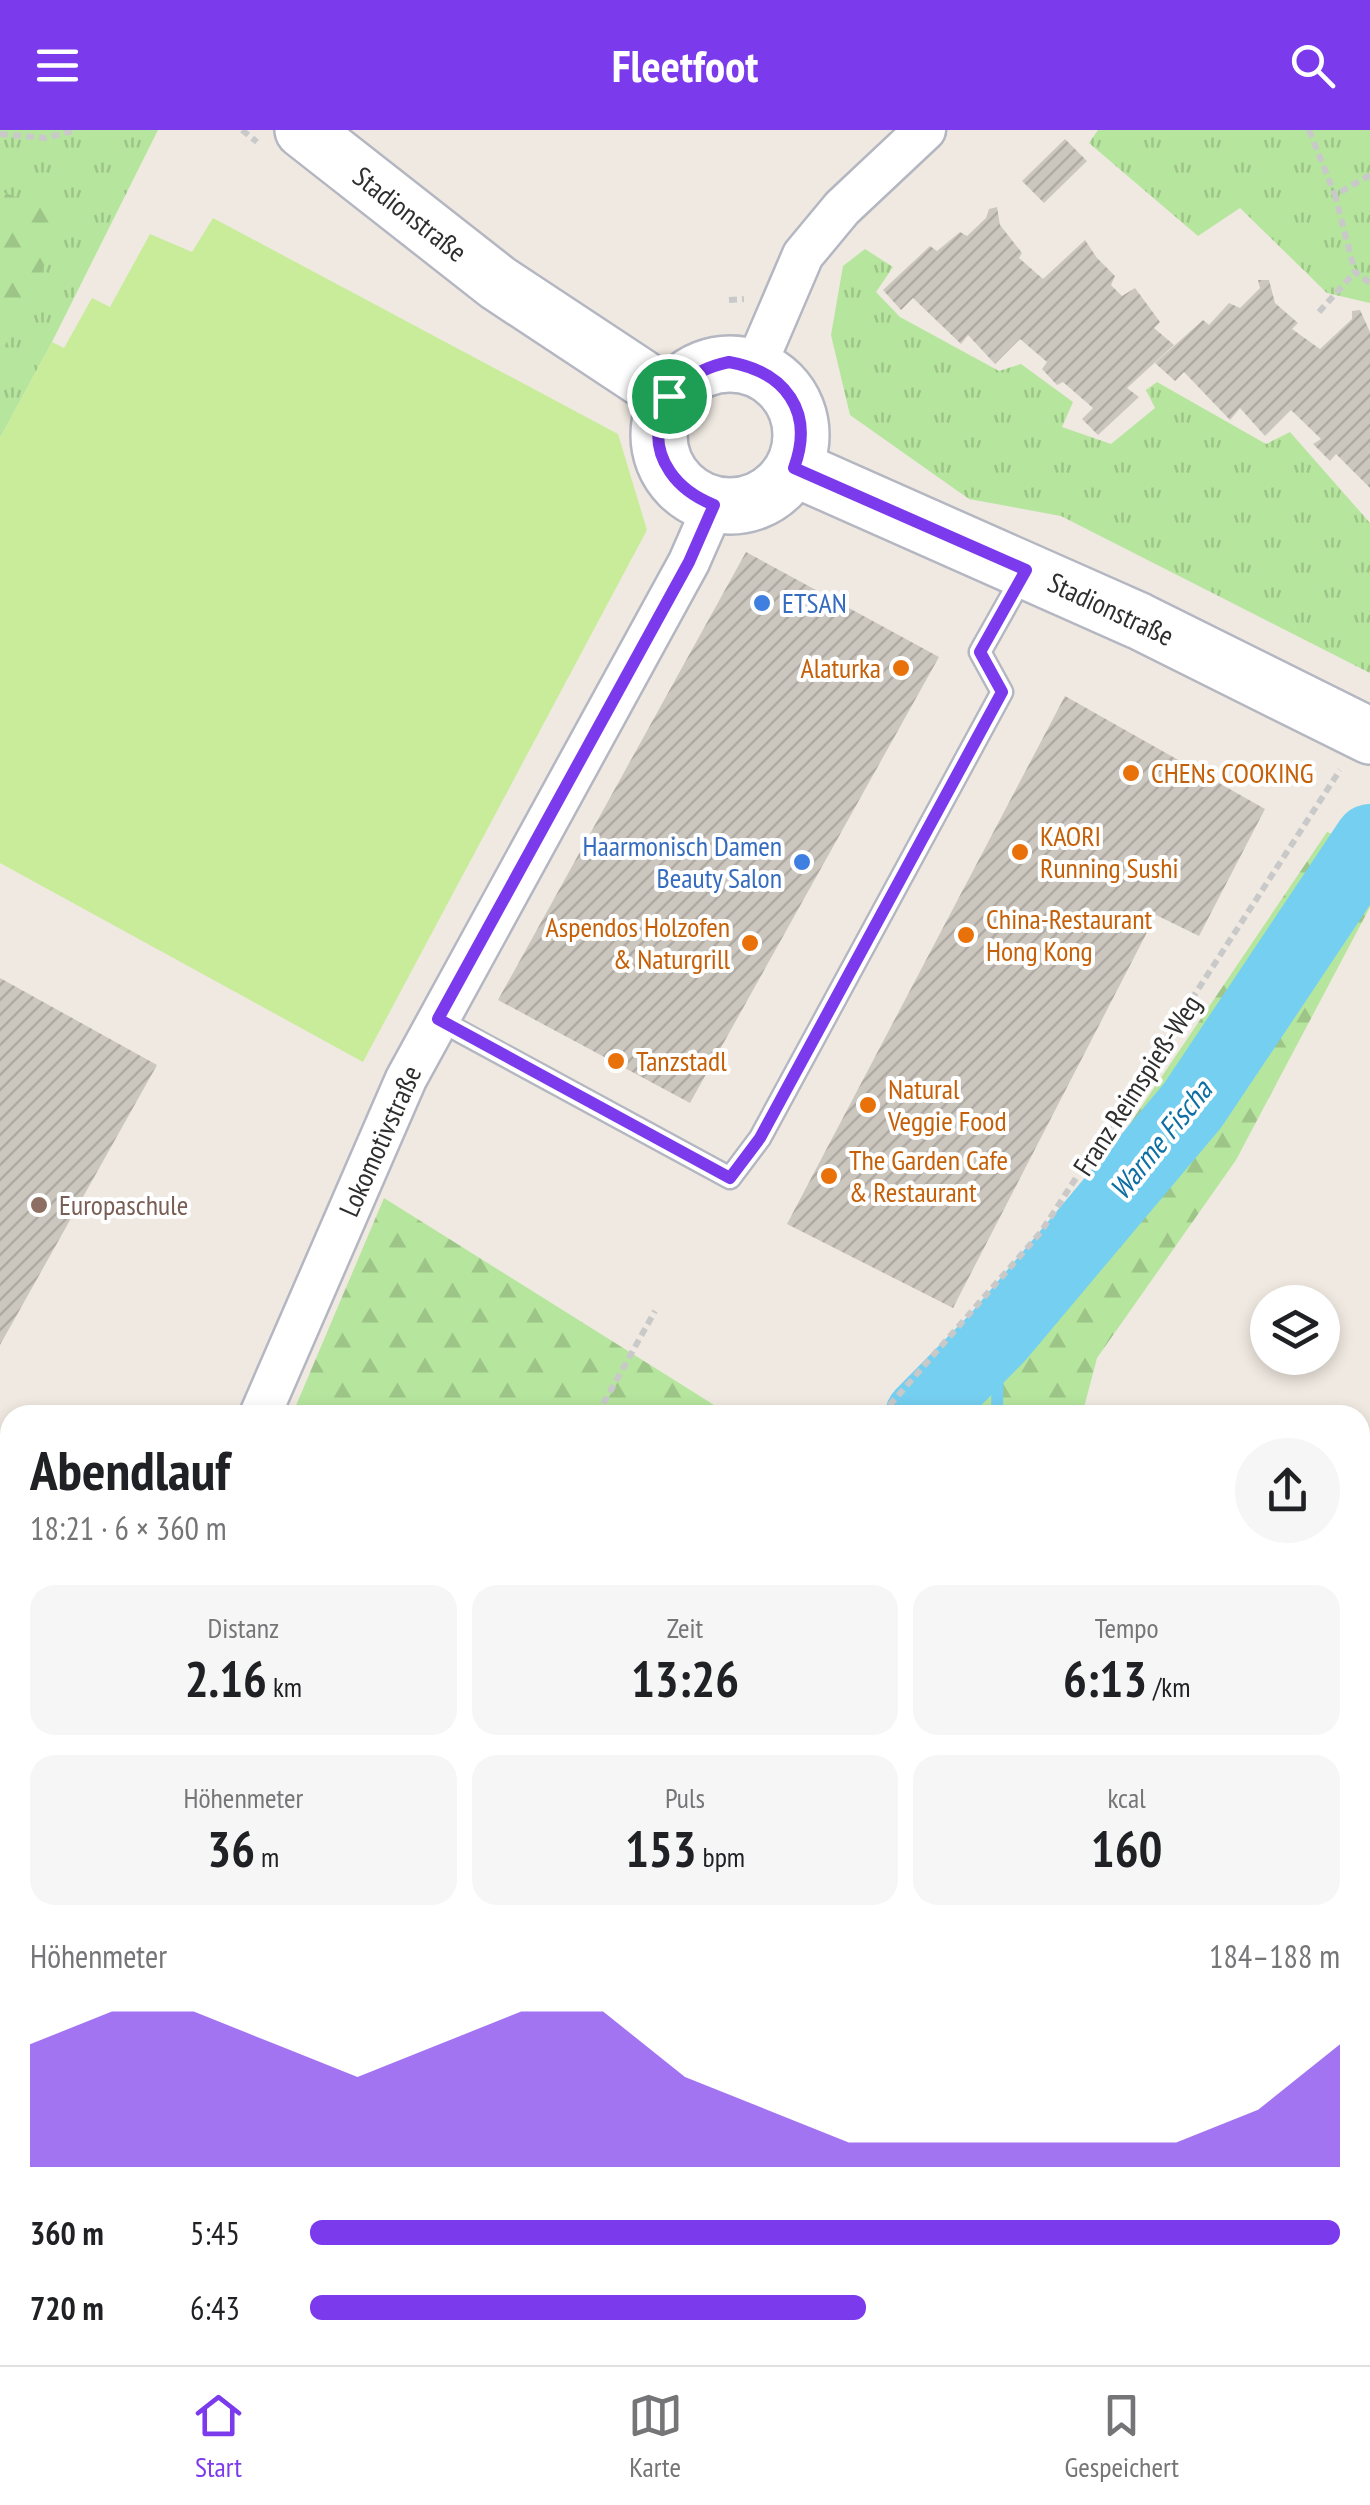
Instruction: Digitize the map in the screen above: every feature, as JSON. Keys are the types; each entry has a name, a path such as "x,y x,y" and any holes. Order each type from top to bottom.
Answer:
{"street":[{"name":"Stadionstraße","path":"302,130 498,283 669,396"},
{"path":"755,367 803,255 842,208 924,130"},
{"path":"729,362 755,367 777,381 792,398 801,421 800,450 794,468 781,485 761,500 734,507 714,505 691,496 668,468 658,444 660,417 669,396 686,378 705,367 729,362"},
{"name":"Stadionstraße","path":"794,468 1139,621 1366,733"},
{"name":"Lokomotivstraße","path":"264,1405 406,1079 689,562 714,505"}],"lane":[{"path":"438,1019 730,1178 760,1138 1002,692 980,652 1026,570"}],"path":[{"path":"0,134 44,138 77,130"},
{"path":"1308,130 1336,196 1355,272 1370,283"},
{"path":"1336,196 1370,176"},
{"path":"1319,312 1355,272"},
{"name":"Franz Reimspieß-Weg","path":"890,1405 1042,1232 1366,733"},
{"path":"603,1405 656,1310"}],"green space":[{"path":"0,130 158,130 0,438"},
{"path":"1098,130 1370,130 1370,303 1327,293 1240,208 1198,236 1089,143"},
{"path":"0,191 68,217 0,356"},
{"path":"213,218 618,434 647,530 363,1062 0,863 0,438 52,342 64,348 92,298 110,307 150,234 192,252"},
{"path":"865,249 893,267 876,292 900,317 999,371 1021,364 1073,402 1062,427 1111,444 1155,408 1146,390 1157,382 1266,444 1290,432 1370,523 1370,673 1061,516 969,499 850,415 831,335 843,266"},
{"path":"1327,832 1370,849 1370,907 1236,1160 1097,1358 1085,1405 896,1405 1050,1242"},
{"path":"384,1198 714,1405 296,1405"}],"building":[{"path":"1065,139 1087,161 1044,203 1022,181"},
{"path":"997,207 1000,225 1022,253 1019,258 1043,279 1085,240 1115,276 1111,285 1122,296 1135,288 1160,322 1154,328 1174,345 1127,388 1139,397 1098,435 1082,419 1093,408 1063,382 1057,385 1042,369 1047,362 1020,339 995,364 968,335 961,344 913,298 901,310 883,290 930,246 937,251 960,232 967,236 986,218 989,209"},
{"path":"1258,280 1269,280 1275,303 1298,323 1292,329 1320,349 1352,319 1352,311 1360,310 1370,332 1370,488 1336,454 1330,461 1313,444 1321,439 1291,410 1265,436 1240,408 1230,420 1184,372 1175,381 1155,363 1203,320 1209,325 1229,303 1240,308 1260,288"},
{"path":"746,552 939,657 690,1103 498,1000"},
{"path":"1065,696 1265,809 1199,936 1156,915 953,1308 787,1224"},
{"name":"Europaschule","path":"0,978 157,1065 0,1345"}],"waterway":[{"name":"Warme Fischa","path":"931,1405 998,1337 1193,1105 1370,840"},
{"path":"997,1405 998,1337"}],"place":[{"name":"ETSAN","path":"762,603"},
{"name":"Alaturka","path":"901,668"},
{"name":"CHENs COOKING","path":"1131,773"},
{"name":"KAORI Running Sushi","path":"1020,852"},
{"name":"Haarmonisch Damen Beauty Salon","path":"802,862"},
{"name":"China-Restaurant Hong Kong","path":"966,935"},
{"name":"Aspendos Holzofen & Naturgrill","path":"750,943"},
{"name":"Tanzstadl","path":"616,1061"},
{"name":"Natural Veggie Food","path":"868,1105"},
{"name":"The Garden Cafe & Restaurant","path":"829,1176"},
{"name":"Europaschule","path":"39,1205"}],"route":[{"path":"729,362 755,367 777,381 792,398 801,421 800,450 794,468 1026,570 980,652 1002,692 760,1138 730,1178 438,1019 689,562 714,505 691,496 668,468 658,444 660,417 669,396 686,378 705,367 729,362"}]}
